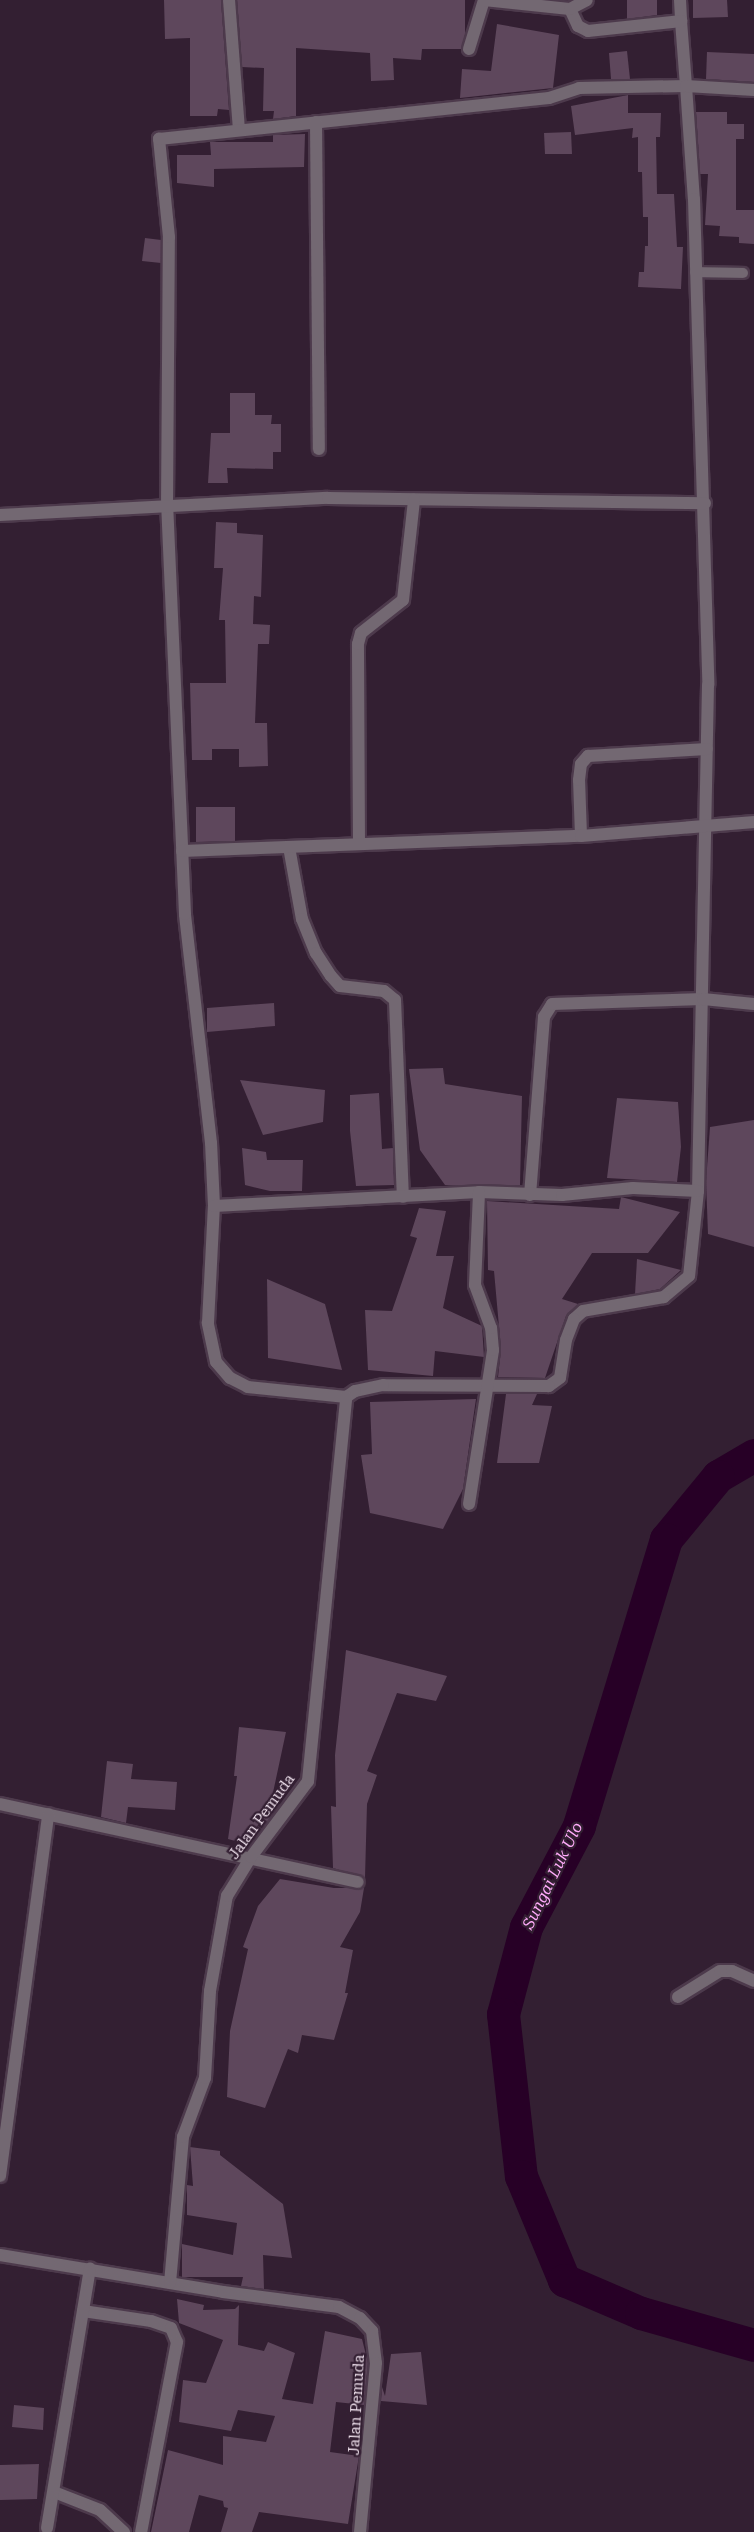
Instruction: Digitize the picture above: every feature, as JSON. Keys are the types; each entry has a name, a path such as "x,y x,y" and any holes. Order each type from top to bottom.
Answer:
{"street":[{"path":"229,0 239,129"},
{"path":"470,49 481,4 493,0 570,9 587,0"},
{"path":"680,0 686,86 705,503 707,749 698,1191 693,1261 689,1276 664,1297 584,1311 574,1319 567,1340 560,1378 549,1386 487,1388 383,1385 355,1391 346,1397 248,1387 230,1378 216,1362 208,1323 214,1206 206,1076 185,914 167,506 169,245 157,150 166,136 549,98 579,88 686,86 754,90"},
{"path":"570,9 578,26 585,31 681,21"},
{"path":"316,122 319,449"},
{"path":"0,515 328,498 705,503"},
{"path":"359,844 358,644 361,633 403,600 414,500"},
{"path":"581,836 579,780 581,764 588,756 707,749"},
{"path":"182,851 581,836 754,822"},
{"path":"288,847 302,919 316,953 331,976 340,986 384,992 394,1000 403,1197"},
{"path":"530,1195 544,1017 552,1004 703,999 754,1004"},
{"path":"214,1206 479,1192 530,1195 633,1188 698,1191"},
{"path":"470,1504 493,1338 475,1285 479,1192"},
{"name":"Jalan Pemuda","path":"170,2283 183,2137 205,2078 214,1955 227,1896 251,1857 308,1781 346,1397"},
{"path":"0,1804 358,1882"},
{"path":"0,2176 4,2129 48,1814"},
{"path":"678,1996 720,1971 732,1971 754,1982"},
{"name":"Jalan Pemuda","path":"0,2255 223,2292 339,2307 360,2318 372,2331 375,2372 360,2532"},
{"path":"47,2528 83,2311 83,2267"},
{"path":"83,2311 151,2321 171,2328 177,2342 141,2532"},
{"path":"54,2492 99,2510 124,2532"}],"lane":[{"path":"695,272 743,273"}],"building":[{"path":"164,0 221,0 229,110 218,109 217,116 190,116 190,38 165,39"},
{"path":"237,0 465,0 465,35 461,49 422,49 421,60 393,58 394,80 371,81 370,53 296,48 296,116 273,119 274,111 263,111 264,68 242,67"},
{"path":"627,0 657,0 657,15 627,19"},
{"path":"693,0 727,0 728,17 693,18"},
{"path":"497,24 559,35 553,88 460,98 462,69 491,71"},
{"path":"627,51 630,79 611,79 609,53"},
{"path":"707,52 754,54 754,82 706,79"},
{"path":"628,95 628,113 661,113 660,137 656,137 657,194 674,194 677,247 683,247 681,289 638,287 639,272 644,272 645,246 648,246 648,217 643,217 642,172 638,172 638,137 632,138 633,128 575,135 571,106"},
{"path":"696,112 727,112 727,124 744,124 744,139 736,139 736,210 754,210 754,244 739,243 739,237 719,236 720,226 705,225 708,174 700,174"},
{"path":"571,132 572,154 545,154 544,133"},
{"path":"305,134 304,167 214,169 214,187 177,183 177,155 211,155 210,142 273,142 273,135"},
{"path":"145,238 161,240 161,263 142,261"},
{"path":"230,393 255,393 255,415 272,415 271,424 281,424 281,452 273,452 273,469 227,468 228,483 208,483 211,433 230,433"},
{"path":"216,522 237,523 237,533 263,535 261,597 254,596 253,624 270,625 269,644 258,644 255,723 267,723 268,766 239,767 239,749 212,749 212,760 192,760 190,683 226,683 225,620 219,620 223,568 214,568"},
{"path":"196,807 235,807 235,841 196,842"},
{"path":"274,1003 275,1026 207,1032 207,1008"},
{"path":"443,1068 445,1084 522,1096 520,1185 445,1185 420,1150 409,1069"},
{"path":"240,1080 325,1090 323,1122 263,1135"},
{"path":"379,1093 382,1149 393,1148 394,1185 356,1186 350,1131 350,1095"},
{"path":"617,1098 678,1102 681,1147 677,1182 607,1178"},
{"path":"754,1120 754,1247 708,1234 706,1181 710,1127"},
{"path":"242,1148 266,1152 267,1160 303,1160 302,1191 270,1191 245,1185"},
{"path":"621,1197 680,1212 648,1253 592,1253 562,1299 578,1304 566,1316 545,1378 498,1377 501,1349 494,1271 488,1270 487,1201 619,1209"},
{"path":"419,1208 446,1211 436,1256 454,1256 443,1308 482,1326 484,1357 435,1351 433,1376 368,1370 365,1310 392,1311 417,1238 410,1236"},
{"path":"637,1259 681,1270 660,1289 635,1294"},
{"path":"267,1279 325,1304 342,1370 268,1358"},
{"path":"506,1394 537,1394 532,1405 552,1406 539,1463 497,1463"},
{"path":"476,1399 463,1489 443,1529 370,1513 361,1455 372,1454 370,1402"},
{"path":"346,1650 447,1676 436,1701 397,1693 367,1771 377,1775 367,1804 365,1878 333,1868 331,1806 336,1807 335,1755"},
{"path":"239,1727 286,1732 271,1802 280,1804 250,1845 228,1839 237,1776 234,1776"},
{"path":"107,1761 133,1764 131,1779 177,1782 175,1810 128,1807 126,1823 101,1817"},
{"path":"280,1879 334,1888 364,1888 360,1912 340,1947 353,1950 345,1993 348,1993 334,2040 302,2035 298,2053 288,2049 265,2108 227,2097 230,2031 248,1949 243,1947 258,1906"},
{"path":"190,2147 220,2151 220,2155 283,2204 292,2258 263,2255 264,2289 241,2286 243,2277 182,2277 182,2244 233,2255 237,2223 187,2215 187,2185 193,2186"},
{"path":"177,2299 204,2305 203,2310 235,2309 239,2305 238,2345 264,2351 268,2342 295,2353 282,2399 313,2404 325,2331 362,2339 368,2363 364,2405 336,2402 330,2452 359,2456 348,2524 259,2512 252,2532 221,2532 228,2508 224,2507 223,2501 199,2495 189,2532 151,2532 168,2450 223,2465 223,2436 266,2442 275,2416 238,2410 231,2431 179,2422 183,2380 206,2383 223,2340 179,2323"},
{"path":"421,2352 427,2405 381,2401 382,2387 385,2396 391,2354"},
{"path":"14,2405 44,2408 43,2430 12,2427"},
{"path":"39,2464 37,2499 0,2500 0,2465"}],"waterway":[{"name":"Sungai Luk Ulo","path":"754,1455 718,1476 666,1539 579,1826 526,1927 503,2014 521,2176 564,2280 641,2313 754,2345"}]}
